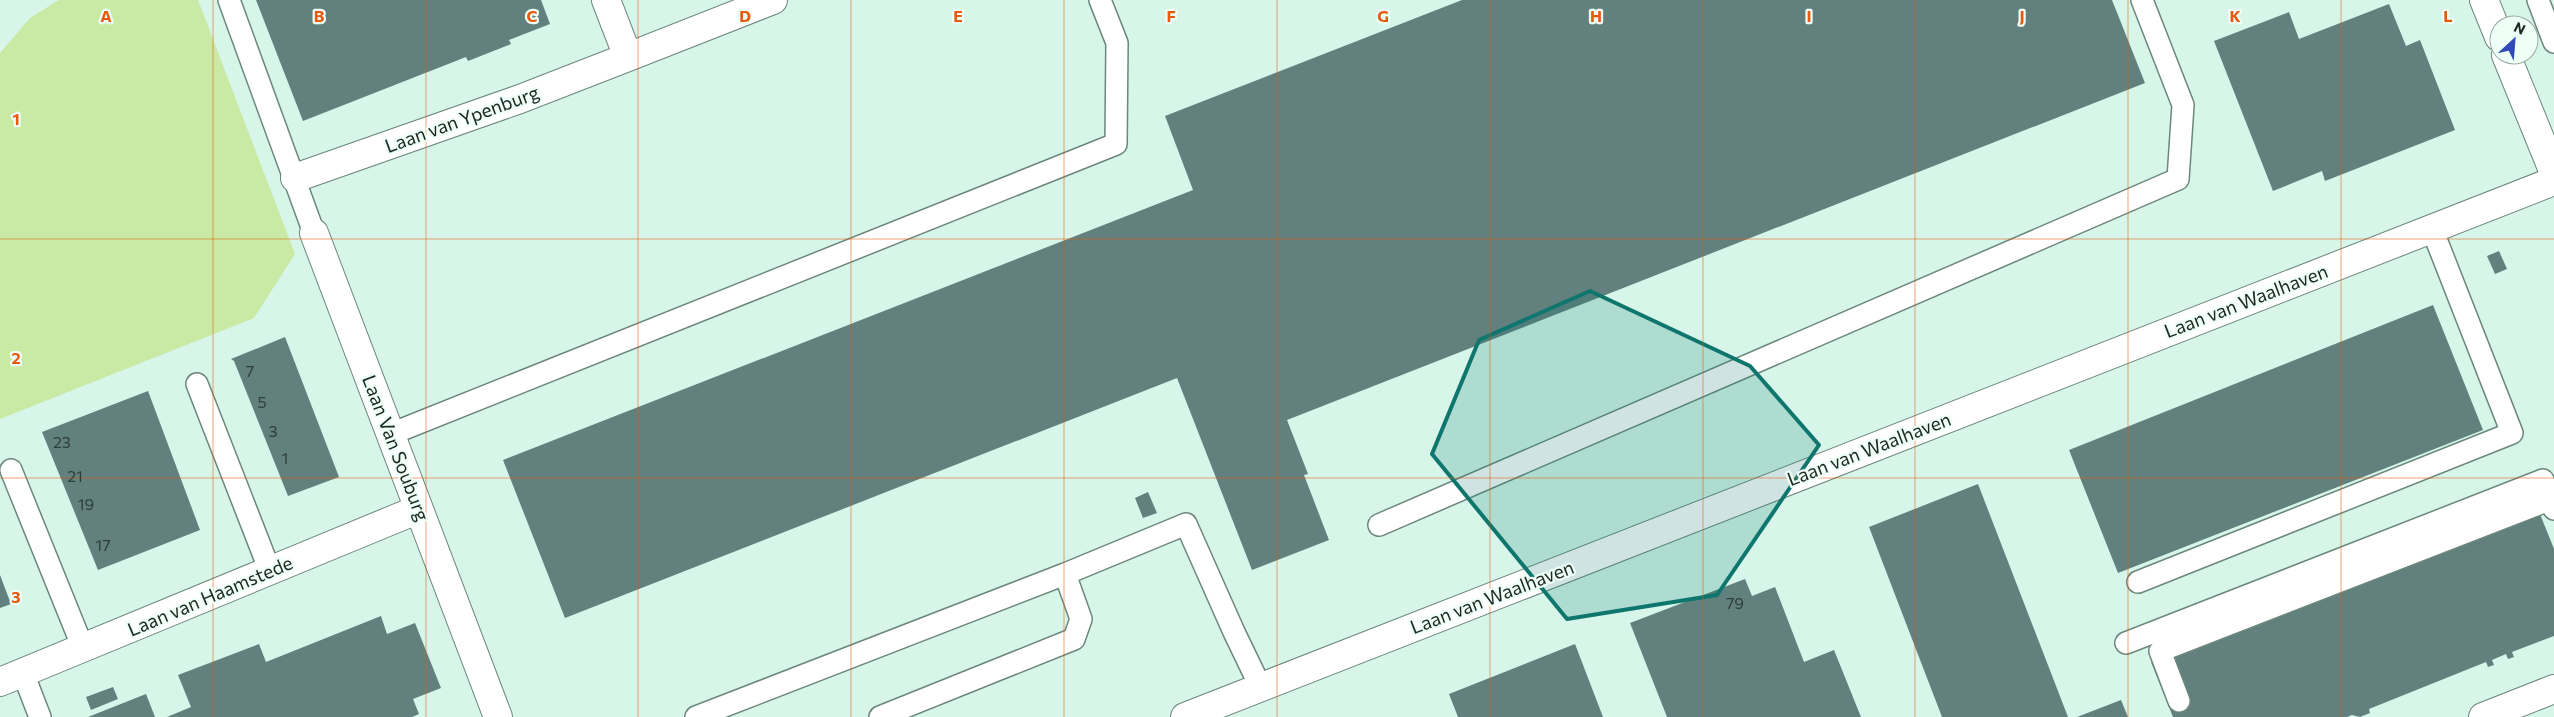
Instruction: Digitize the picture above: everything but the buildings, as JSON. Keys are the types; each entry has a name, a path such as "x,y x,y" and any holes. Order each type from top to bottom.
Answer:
{"street":[{"path":"606,0 628,57"},
{"name":"Laan van Ypenburg","path":"295,178 520,99 773,0"},
{"path":"2484,0 2490,15"},
{"path":"2510,65 2554,173"},
{"name":"Laan van Waalhaven","path":"1185,717 1260,686 2554,181"},
{"name":"Laan Van Souburg","path":"314,233 498,717"},
{"name":"Laan van Haamstede","path":"11,678 419,509"},
{"path":"2483,717 2554,689"}],"lane":[{"name":"Laan Van Souburg","path":"228,0 314,233"},
{"path":"391,434 1116,144 1117,44 1100,0"},
{"path":"1379,525 2178,179 2183,105 2142,0"},
{"path":"2538,0 2554,42"},
{"path":"2138,582 2512,433 2432,229"},
{"path":"197,384 270,570"},
{"path":"11,470 83,648"},
{"path":"2126,643 2543,480 2554,509"},
{"path":"2179,701 2160,651 2554,498"},
{"path":"696,717 1065,574 1186,524 1260,686"},
{"path":"880,717 1074,639 1081,619 1065,574"},
{"path":"11,678 40,717"}],"highlighted area":[{"path":"1590,291 1750,366 1819,445 1717,595 1567,619 1432,454 1479,340"}],"green space":[{"path":"59,0 198,0 295,254 254,318 0,419 0,53 30,18"}]}
